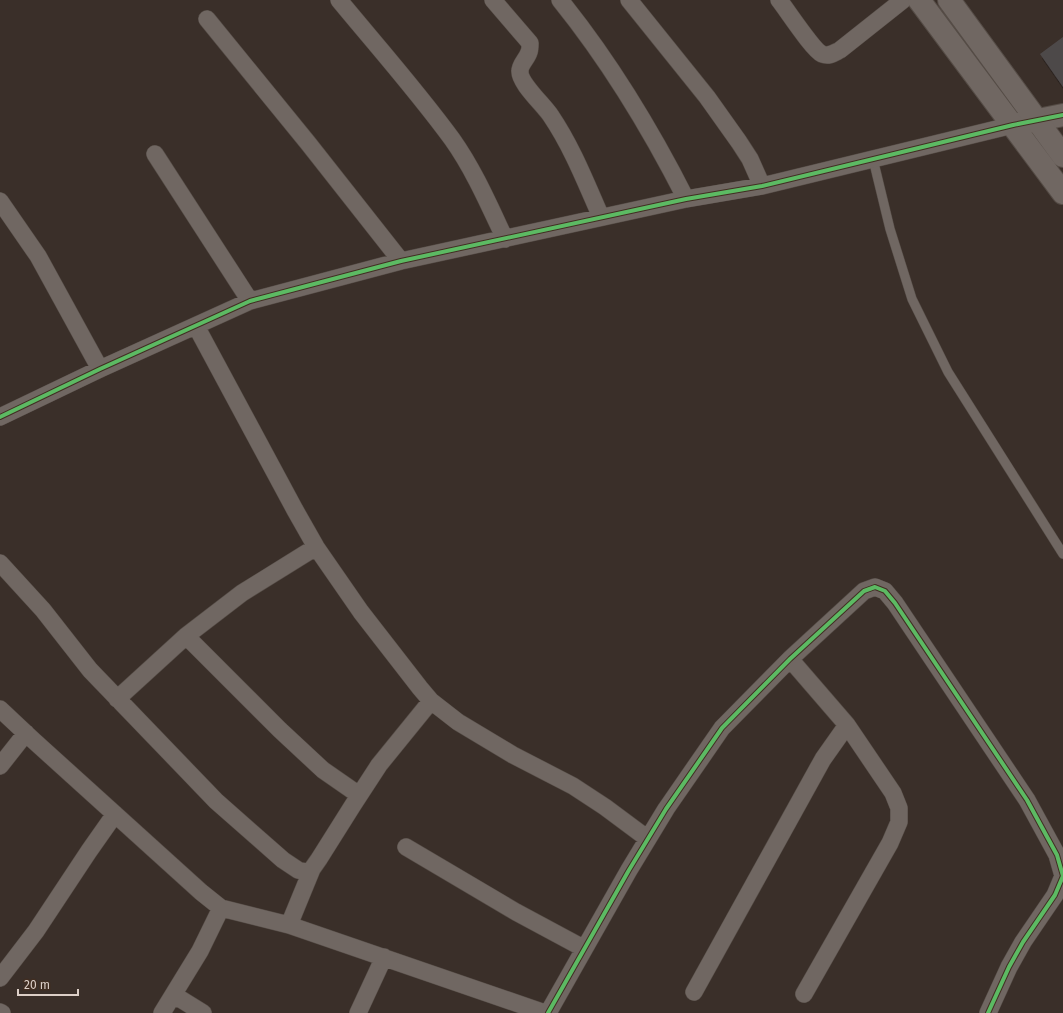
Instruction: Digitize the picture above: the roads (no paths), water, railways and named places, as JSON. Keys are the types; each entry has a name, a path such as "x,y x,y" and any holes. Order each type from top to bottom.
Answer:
{"main road":[{"path":"920,0 1063,193"},
{"path":"949,0 1063,156"},
{"path":"1013,125 1063,115"}],"street":[{"path":"339,0 424,102 453,140 476,178 505,238"},
{"path":"493,0 530,44 530,52 522,64 519,72 523,81 551,115 564,137 601,217"},
{"path":"560,0 599,51 634,105 664,156 686,199"},
{"path":"629,0 707,97 750,159 762,186"},
{"path":"779,0 815,47 823,54 830,55 840,50 903,0"},
{"path":"207,19 338,180 401,261"},
{"path":"0,417 100,369 250,301 401,261 686,199 762,186 1013,125"},
{"path":"155,154 250,301"},
{"path":"0,201 38,256 100,369"},
{"path":"196,326 316,547 361,612 420,688 431,700 458,722 513,755 573,786 605,806 648,839"},
{"path":"117,699 186,636 242,593 316,547"},
{"path":"0,562 43,610 90,670 216,801 283,860 298,870 306,872 312,869"},
{"path":"0,709 201,892 221,908 289,925 546,1013 666,809 722,728 790,659 864,591 875,587 885,591 895,603 1027,800 1057,855 1063,876 1055,895 1023,942 1009,967 988,1013"},
{"path":"186,636 280,730 323,770 359,796"},
{"path":"790,659 847,725 893,793 899,808 899,822 890,843 804,994"},
{"path":"289,925 312,869 379,765 431,700"},
{"path":"694,992 823,759 847,725"},
{"path":"0,766 26,733"},
{"path":"0,978 36,931 115,814"},
{"path":"406,847 516,912 584,948"},
{"path":"162,1013 200,951 221,908"},
{"path":"358,1013 384,957"},
{"path":"174,995 203,1013"}],"lane":[{"path":"873,159 890,229 912,299 948,372 1063,554"}]}
